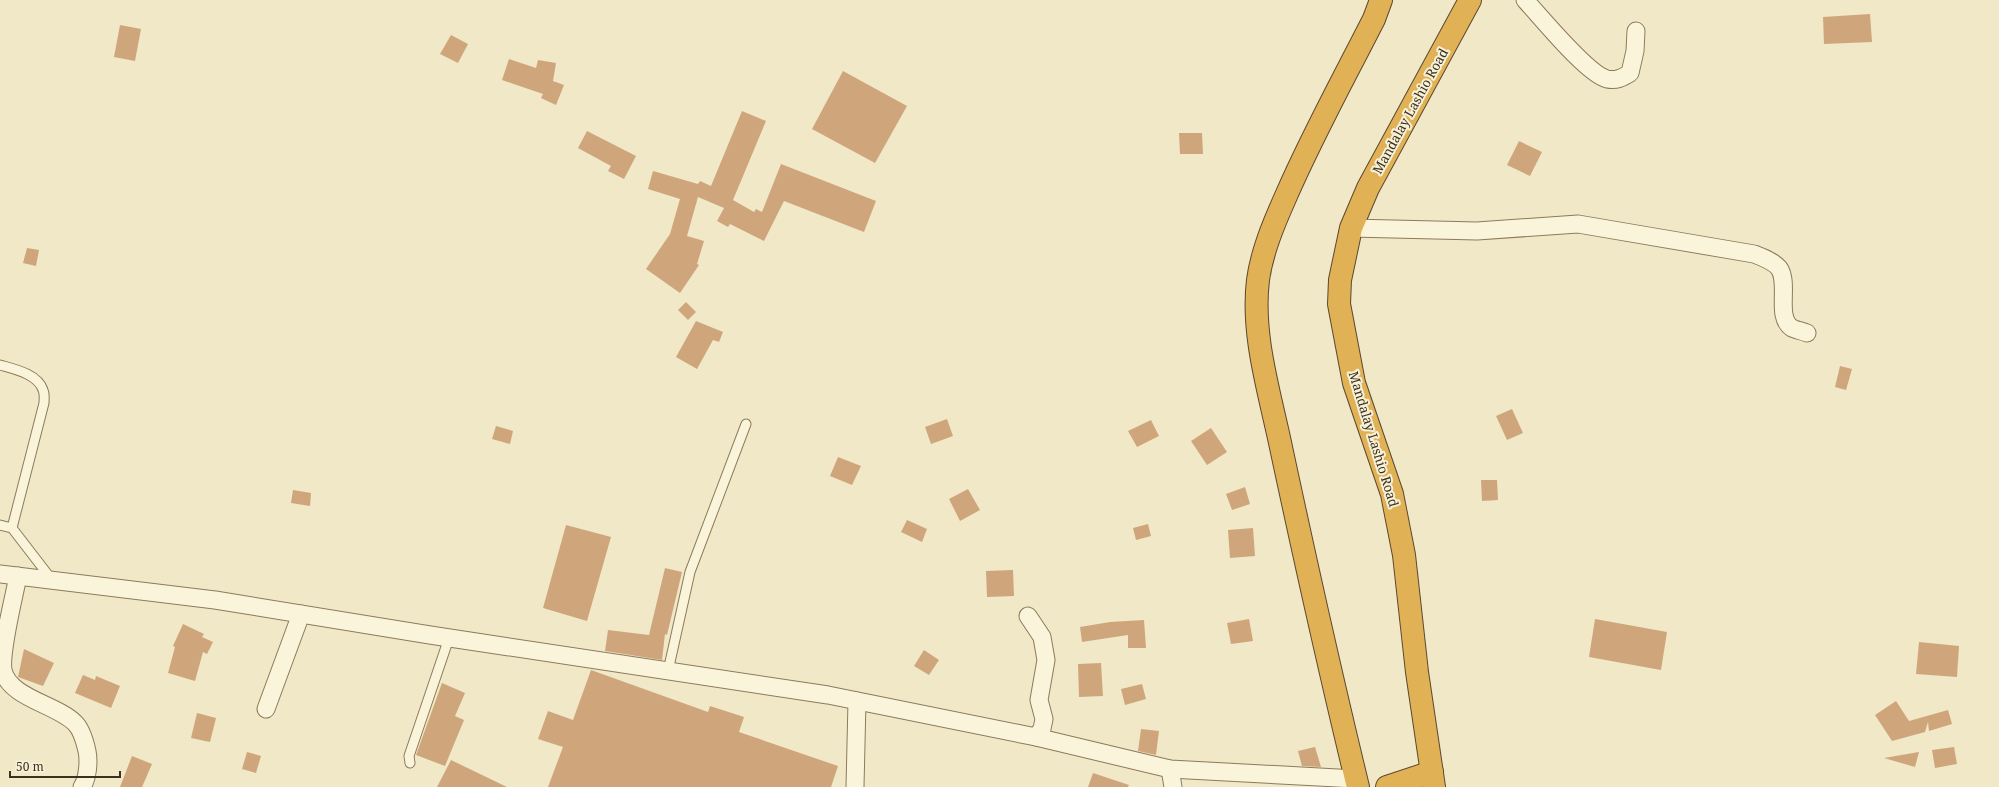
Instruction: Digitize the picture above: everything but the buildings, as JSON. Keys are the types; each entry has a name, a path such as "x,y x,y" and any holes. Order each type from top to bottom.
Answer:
{"highway":[{"path":"1357,783 1305,562 1262,353 1257,314 1258,281 1262,257 1277,216 1300,163 1374,19 1381,0"},
{"name":"Mandalay Lashio Road","path":"1433,779 1417,672 1404,555 1398,521 1392,494 1354,383 1339,304 1340,280 1351,228 1368,188 1470,0"},
{"path":"1387,787 1433,779"}],"street":[{"path":"1525,0 1590,69 1606,79 1619,80 1630,73 1635,51 1636,32"},
{"path":"1351,228 1477,231 1578,224 1754,254 1764,258 1778,267 1782,275 1784,288 1784,316 1788,324 1793,328 1807,333"},
{"path":"0,574 215,600 450,638 857,700 1036,737 1170,770 1357,783"},
{"path":"18,576 3,656 3,670 9,682 19,691 64,714 76,724 84,740 89,758 82,787"},
{"path":"266,709 301,614"},
{"path":"1028,616 1042,637 1046,660 1040,700 1044,719 1042,729 1036,737"},
{"path":"855,787 857,700"},
{"path":"1170,770 1173,787"}],"lane":[{"path":"0,365 17,370 34,378 43,390 44,403 12,528"},
{"path":"668,670 690,572 746,424"},
{"path":"0,525 12,528 52,580"},
{"path":"410,763 409,756 450,638"}]}
